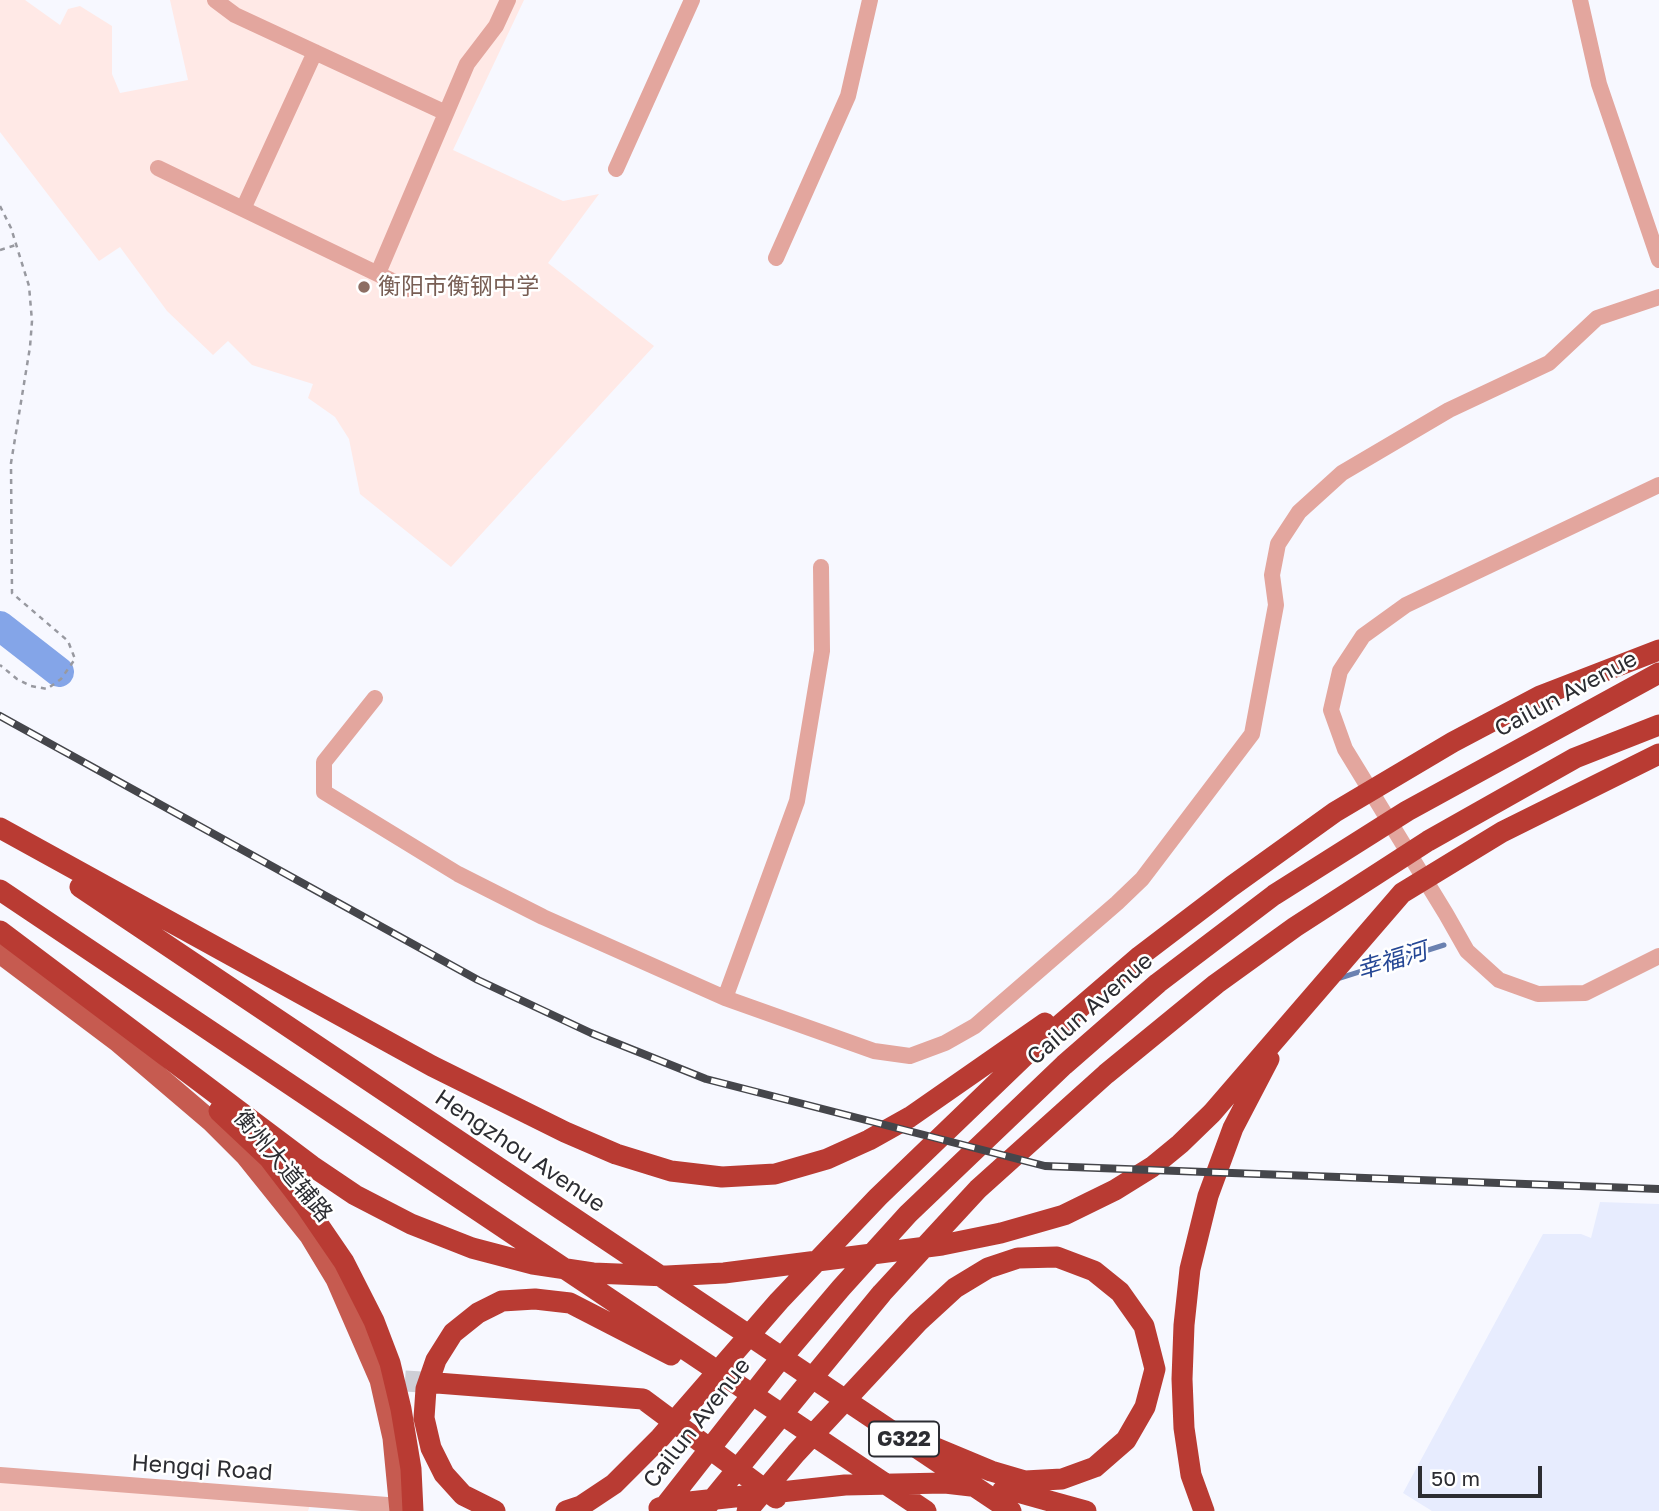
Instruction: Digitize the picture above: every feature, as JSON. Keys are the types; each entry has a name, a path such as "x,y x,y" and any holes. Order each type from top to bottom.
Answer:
{"highway":[{"path":"0,830 432,1066 565,1132 616,1154 671,1171 722,1177 775,1174 827,1159 910,1117 1140,956 1335,812 1452,742 1540,696 1659,650"},
{"name":"Cailun Avenue","path":"661,1511 774,1367 908,1214 1064,1065 1158,983 1275,895 1407,811 1659,673"},
{"path":"703,1511 882,1293 969,1198 1106,1074 1216,984 1295,927 1428,841 1575,758 1659,727"},
{"path":"0,932 312,1166 355,1195 411,1224 472,1248 533,1264 593,1273 667,1276 724,1273 942,1245 1001,1233 1064,1215 1115,1190 1152,1167 1212,1113 1402,893 1502,832 1659,754"},
{"name":"Hengzhou Avenue","path":"0,830 1011,1511"},
{"path":"0,890 768,1405"},
{"path":"566,1511 581,1506 614,1484 660,1438 779,1301 878,1197 1033,1048 1140,956"},
{"path":"1204,1511 1191,1475 1184,1428 1184,1325 1190,1269 1208,1196 1233,1128 1264,1068 1296,1015"},
{"path":"139,1035 269,1158 344,1262 374,1321 390,1363 411,1469 403,1506"},
{"path":"747,1511 796,1453 918,1322 955,1288 988,1268 1018,1258 1057,1257 1094,1271 1120,1292 1144,1326 1155,1368 1145,1407 1126,1440 1095,1467 1062,1479 1024,1481 991,1471 884,1426"},
{"path":"495,1511 463,1495 444,1474 431,1448 424,1418 426,1389 436,1360 453,1333 478,1313 502,1301 535,1298 570,1303 768,1405"},
{"path":"380,1380 405,1381"},
{"path":"437,1383 643,1399 780,1507"},
{"name":"G322","path":"768,1405 926,1511"},
{"path":"652,1511 671,1504 845,1485 945,1483 1017,1492 1086,1511"}],"main road":[{"name":"衡州大道辅路","path":"0,953 117,1041 212,1122 245,1155 310,1236 336,1279 380,1380 393,1438 403,1506"}],"street":[{"path":"215,0 235,15 446,113"},
{"path":"378,274 467,64 496,26 508,0"},
{"path":"616,169 692,0"},
{"path":"776,258 848,96 870,0"},
{"path":"1580,0 1599,84 1659,260"},
{"path":"243,209 315,52"},
{"path":"158,168 409,289"},
{"path":"375,698 324,762 324,792 458,874 543,917 725,998 874,1051 910,1056 945,1043 975,1026 1117,903 1142,879 1252,734 1276,605 1272,575 1278,544 1299,512 1342,473 1449,410 1549,363 1597,317 1659,297"},
{"path":"1659,485 1406,605 1363,636 1339,671 1331,710 1345,750 1467,951 1499,980 1538,994 1585,993 1659,956"},
{"path":"725,998 797,801 822,651 821,567"},
{"name":"Hengqi Road","path":"0,1467 403,1506"},
{"name":"Hengqi Road","path":"0,1475 403,1506"}],"path":[{"path":"0,206 11,228 29,286 32,321 10,463 12,593 68,641 75,659 61,679 47,688 31,686 0,665"},
{"path":"0,250 16,245"}],"shaded area":[{"name":"衡阳市衡钢中学","path":"0,0 25,0 60,25 68,9 80,6 112,26 112,74 120,93 188,80 170,0 524,0 453,150 563,201 599,194 548,263 654,346 451,567 360,494 349,439 335,417 308,398 313,384 252,365 228,341 213,355 167,311 120,247 99,261 0,132"},
{"path":"1600,1202 1659,1204 1659,1511 1432,1511 1403,1493 1543,1234 1581,1234 1591,1238"},
{"path":"0,1480 310,1505 308,1511 0,1511"}],"water":[{"path":"0,618 60,664 49,677 0,640"}],"waterway":[{"name":"幸福河","path":"0,626 59,672"},
{"name":"幸福河","path":"1340,978 1444,945"}],"tunnel":[{"path":"405,1381 437,1383"}],"railway":[{"path":"0,716 478,980 591,1033 706,1079 1045,1166 1659,1189"}],"place":[{"name":"衡阳市衡钢中学","path":"364,287"}]}
